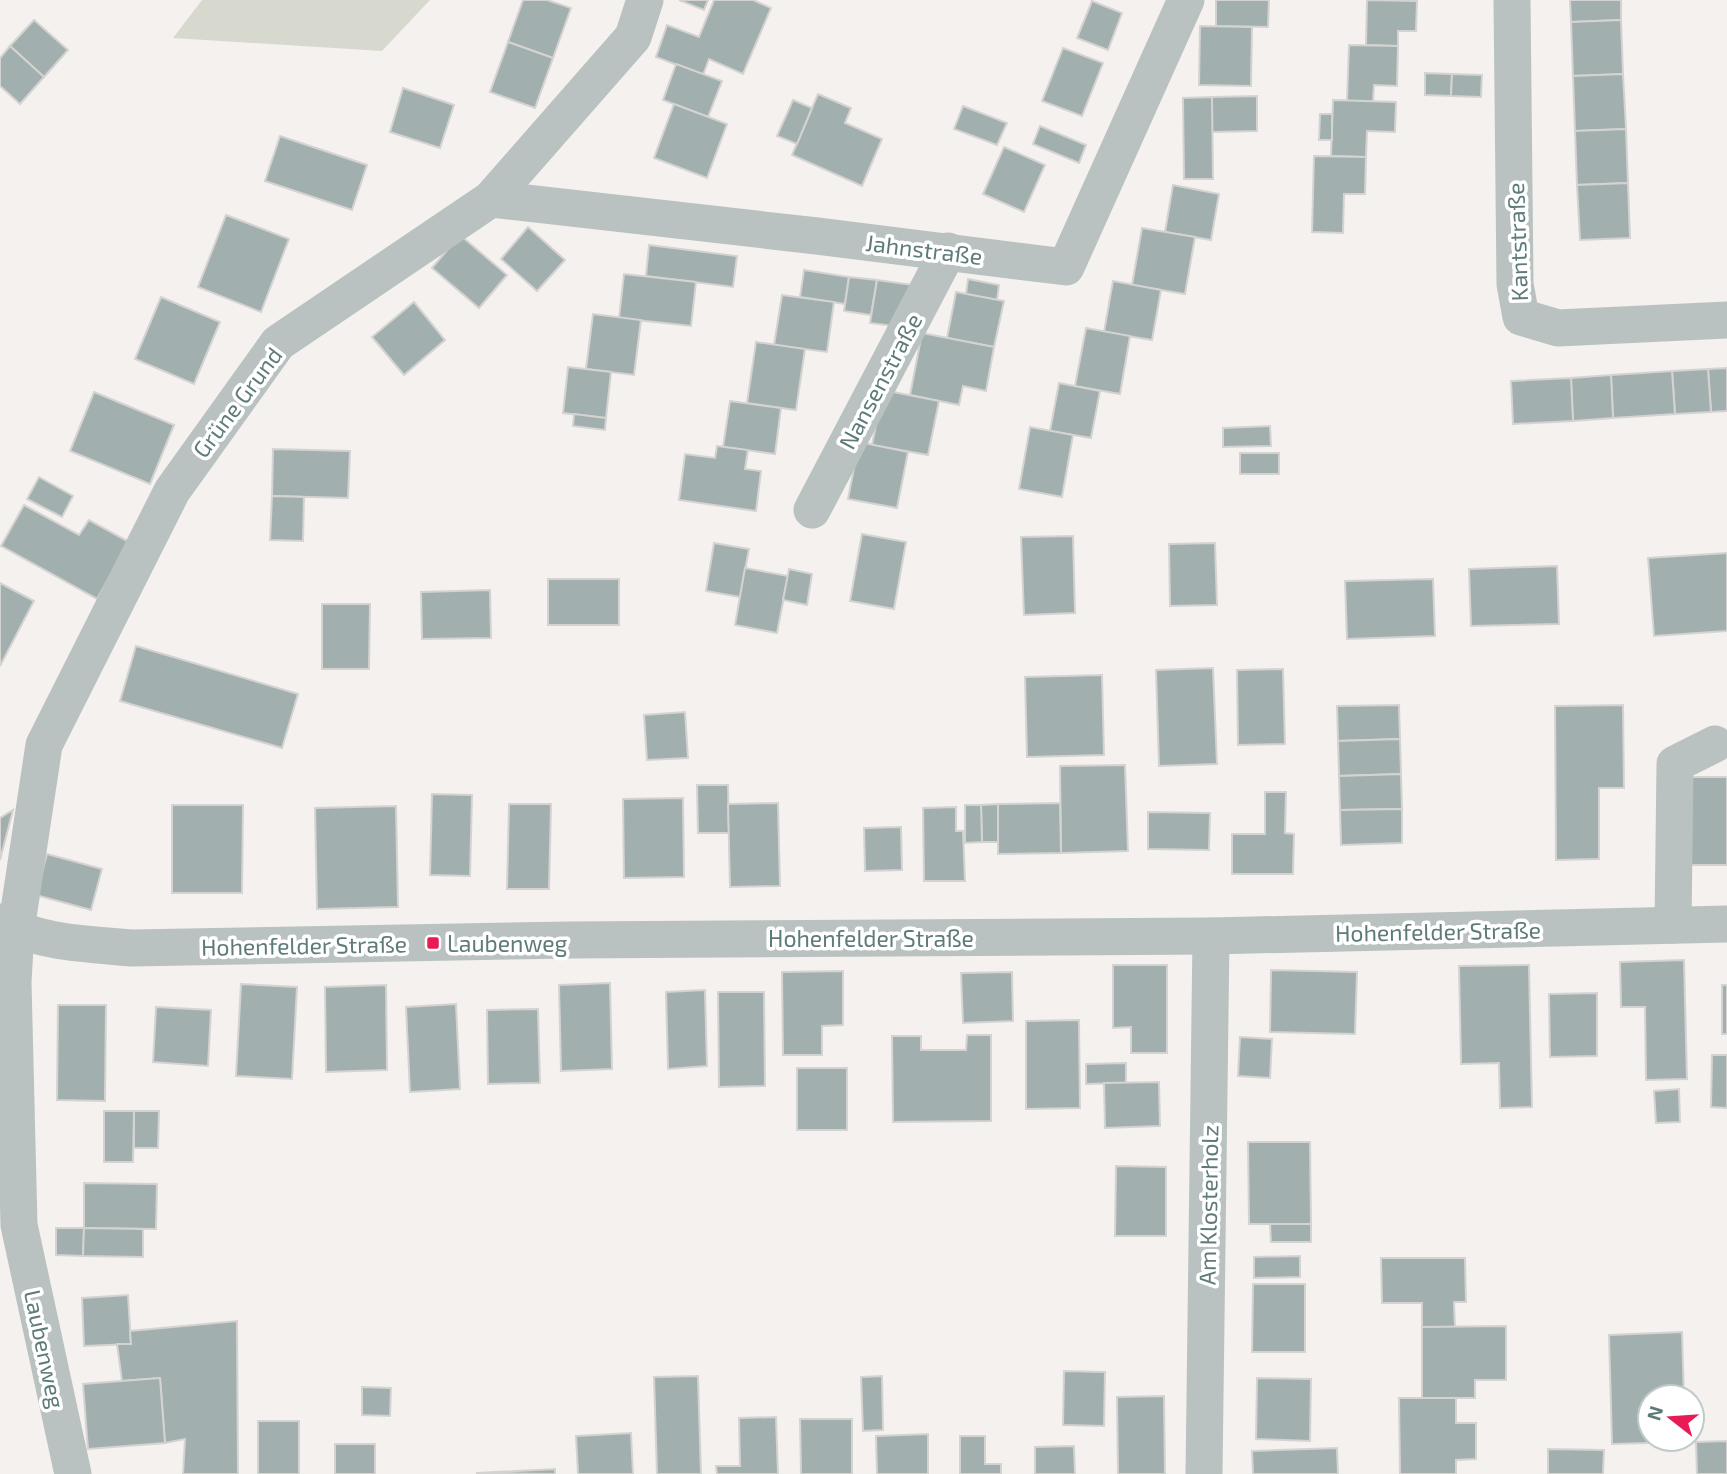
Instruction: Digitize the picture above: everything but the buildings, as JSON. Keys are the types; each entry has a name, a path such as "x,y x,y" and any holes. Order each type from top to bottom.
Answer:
{"street":[{"name":"Grüne Grund","path":"8,926 44,745 172,491 278,343 491,199 633,37 645,0"},
{"name":"Jahnstraße","path":"491,199 1066,267 1186,0"},
{"name":"Kantstraße","path":"1512,0 1515,284 1521,317 1558,328 1727,320"},
{"name":"Nansenstraße","path":"813,510 948,251"},
{"path":"1672,925 1675,764 1714,744"},
{"name":"Hohenfelder Straße","path":"8,926 68,942 132,948 556,940 1211,936 1727,924"},
{"name":"Laubenweg","path":"8,926 13,982 19,1225 73,1474"},
{"name":"Am Klosterholz","path":"1204,1474 1211,936"}],"shaded area":[{"path":"202,0 430,0 382,51 173,38"}],"place":[{"name":"Laubenweg","path":"433,943"}]}
